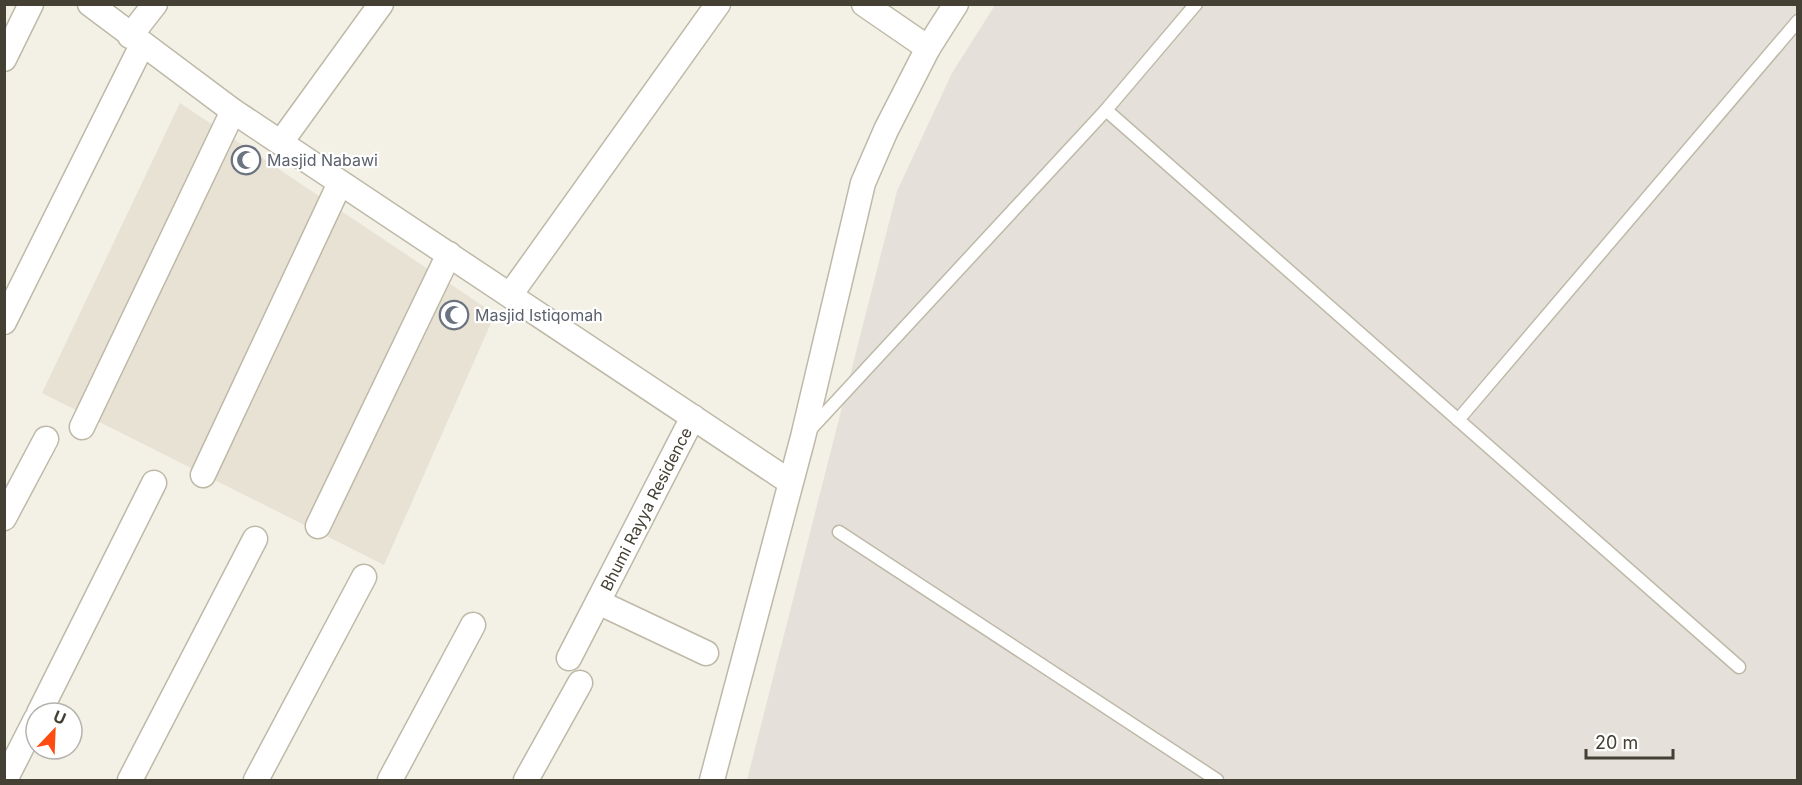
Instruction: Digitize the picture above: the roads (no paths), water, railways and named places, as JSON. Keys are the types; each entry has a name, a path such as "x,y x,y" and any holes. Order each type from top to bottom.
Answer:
{"street":[{"path":"4,58 31,4"},
{"path":"4,322 155,4"},
{"path":"281,142 381,4"},
{"path":"510,295 718,4"},
{"path":"864,4 928,48"},
{"path":"712,780 803,437 863,183 886,130 928,48 956,4"},
{"path":"91,5 233,111 790,482"},
{"path":"82,427 233,111"},
{"path":"203,475 340,183"},
{"path":"318,526 449,254"},
{"name":"Bhumi Rayya Residence","path":"569,658 693,417"},
{"path":"4,518 46,440"},
{"path":"45,701 154,483"},
{"path":"130,780 255,539"},
{"path":"256,780 364,577"},
{"name":"Bhumi Rayya Residence","path":"598,602 706,653"},
{"path":"390,780 473,624"},
{"path":"526,780 580,683"},
{"path":"5,780 24,743"}],"lane":[{"path":"803,437 1106,110 1196,4"},
{"path":"1458,420 1797,21"},
{"path":"1106,110 1739,667"},
{"path":"838,532 1217,780"}],"place":[{"name":"Masjid Nabawi","path":"246,160"},
{"name":"Masjid Istiqomah","path":"454,315"}]}
